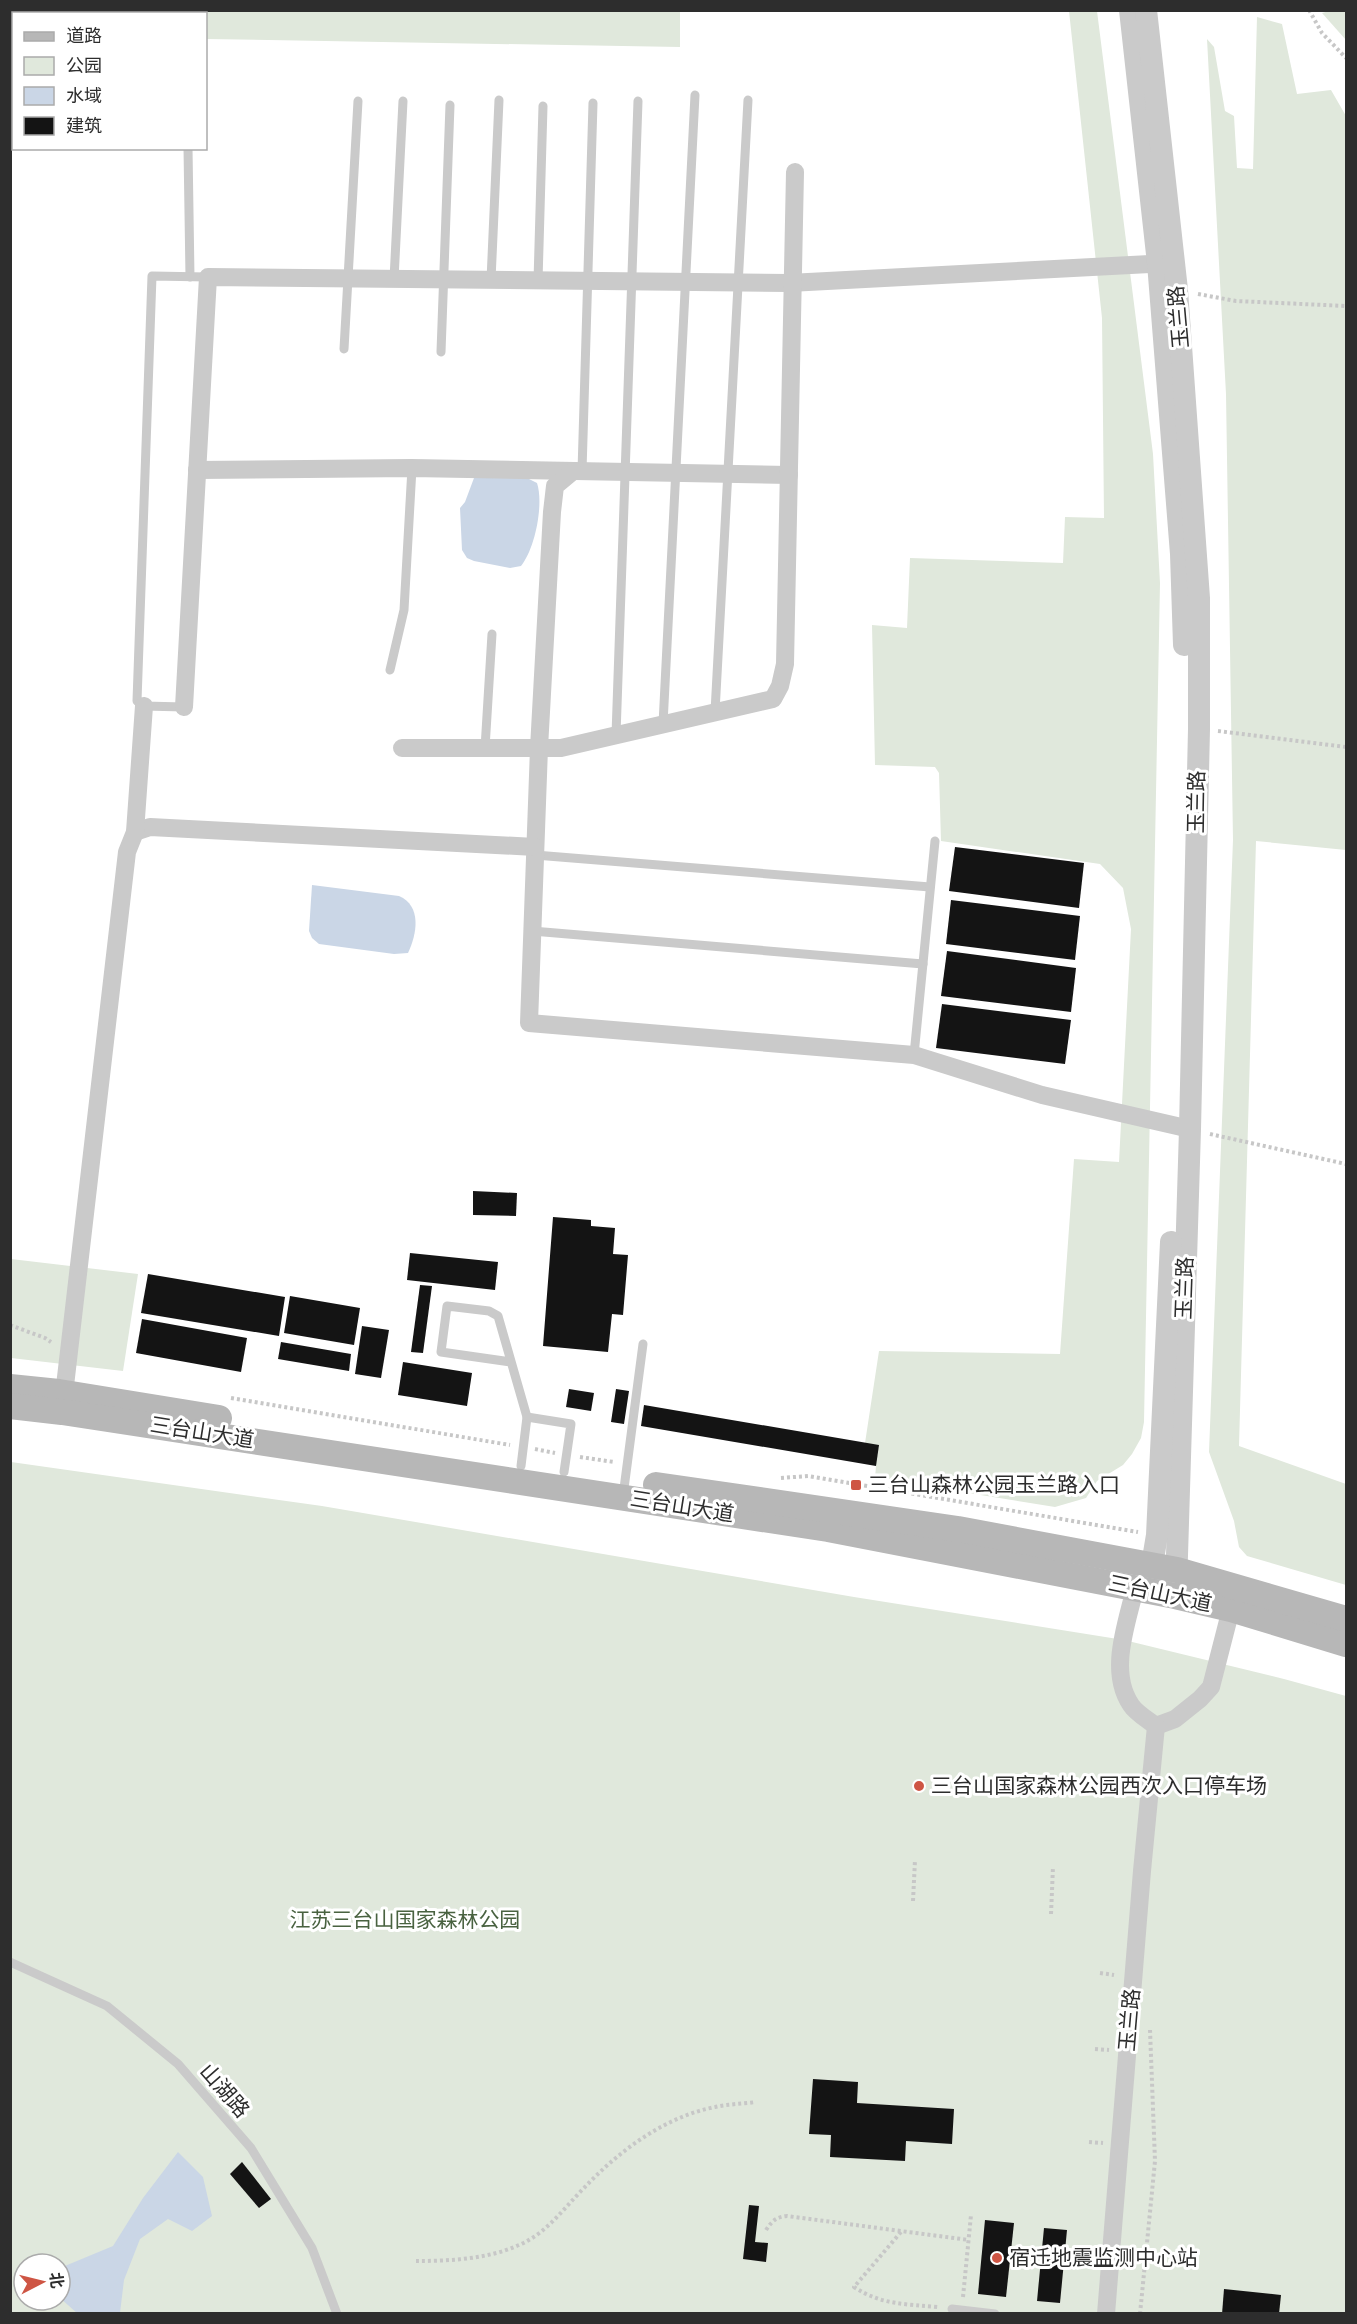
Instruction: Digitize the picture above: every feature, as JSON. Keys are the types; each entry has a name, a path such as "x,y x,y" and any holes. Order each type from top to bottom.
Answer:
{"main road":[{"name":"三台山大道","path":"10,1387 64,1392 566,1463 625,1481 828,1529 1176,1596 1231,1609 1347,1644"},
{"name":"三台山大道","path":"10,1406 64,1392 625,1481 958,1529 1165,1568 1347,1619"}],"street":[{"name":"玉兰路","path":"1106,2313 1156,1726 1131,1706 1123,1685 1120,1657 1141,1589 1165,1568 1199,729 1196,540 1177,290 1166,263 1130,10"},
{"name":"玉兰路","path":"1146,10 1166,263 1184,641 1184,1128 1157,1535 1165,1568 1176,1596"},
{"path":"402,748 561,748 773,699 780,686 786,664 795,172"},
{"path":"184,707 197,470 199,277 793,283 1166,263"},
{"path":"197,470 412,468 789,475"},
{"path":"578,471 555,486 539,748 529,1023 914,1055 1042,1095 1184,1128"},
{"path":"64,1392 127,852 135,832 144,706"},
{"path":"135,832 150,827 535,851"},
{"path":"1156,1726 1175,1719 1211,1687 1231,1609"}],"lane":[{"path":"663,724 695,95"},
{"path":"344,349 358,100"},
{"path":"491,280 499,100"},
{"path":"715,712 748,100"},
{"path":"394,279 404,101"},
{"path":"616,735 638,101"},
{"path":"578,471 588,282 593,103"},
{"path":"441,352 450,105"},
{"path":"538,281 543,106"},
{"path":"184,707 144,706 137,702 152,276 199,277 188,150"},
{"path":"390,670 404,610 412,468"},
{"path":"485,748 492,634"},
{"path":"914,1055 935,841"},
{"path":"535,851 930,887"},
{"path":"532,930 923,964"},
{"path":"511,1362 441,1352 447,1306 489,1311 498,1316 527,1417 522,1456"},
{"path":"625,1481 643,1344"},
{"path":"527,1417 571,1424 566,1463"},
{"name":"山湖路","path":"10,1962 107,2006 178,2064 251,2148 312,2248 337,2313"},
{"path":"957,2309 995,2313"}],"path":[{"path":"15,10 38,12"},
{"path":"1309,10 1322,33 1347,58"},
{"path":"1177,290 1236,301 1347,306"},
{"path":"1199,729 1347,747"},
{"path":"1184,1128 1347,1164"},
{"path":"10,1325 45,1338 57,1347 64,1392"},
{"path":"230,1398 566,1463 625,1481"},
{"path":"774,1479 808,1476 1157,1535"},
{"path":"913,1901 915,1860"},
{"path":"1051,1914 1053,1867"},
{"path":"1140,2313 1155,2161 1150,2027"},
{"path":"416,2261 439,2261 495,2254 521,2244 549,2226 585,2187 638,2140 678,2119 713,2107 756,2102"},
{"path":"902,2232 854,2286 874,2299 885,2302 957,2309 971,2215"},
{"path":"766,2230 772,2221 787,2216 969,2240"}],"green space":[{"path":"10,11 680,11 680,47 207,39 207,12 12,12 12,74 10,74"},
{"path":"1069,11 1097,11 1153,454 1160,583 1144,1422 1141,1438 1123,1465 1097,1481 1086,1498 1055,1507 875,1478 876,1466 865,1443 879,1351 1060,1354 1074,1159 1119,1162 1131,929 1123,888 1100,864 941,841 939,773 935,767 875,765 872,625 907,628 910,558 1063,563 1065,517 1104,518 1102,318"},
{"path":"1346,11 1346,40 1322,13"},
{"path":"1257,17 1282,24 1297,94 1331,90 1346,116 1346,850 1256,841 1239,1446 1346,1484 1346,1585 1247,1556 1239,1547 1234,1521 1209,1452 1233,840 1226,394 1207,39 1214,47 1225,111 1234,116 1237,168 1253,169"},
{"path":"11,1259 138,1274 123,1371 11,1358"},
{"name":"江苏三台山国家森林公园","path":"11,1462 322,1506 854,1597 1124,1640 1346,1696 1346,2313 11,2313"}],"water":[{"path":"474,478 527,478 537,483 539,514 537,526 530,549 521,566 510,568 474,561 467,558 462,550 460,508 465,502"},
{"path":"312,885 399,896 411,906 416,921 414,937 408,953 394,954 319,944 312,938 309,931"},
{"path":"178,2152 203,2177 212,2216 192,2231 168,2219 140,2239 124,2280 120,2313 77,2313 72,2309 72,2263 113,2246 143,2198"}],"building":[{"path":"955,847 1084,863 1079,908 949,891"},
{"path":"951,900 1080,916 1075,960 946,944"},
{"path":"947,951 1076,968 1071,1012 941,996"},
{"path":"942,1004 1071,1020 1065,1064 936,1048"},
{"path":"473,1191 517,1193 516,1216 473,1215"},
{"path":"553,1217 591,1220 591,1226 615,1228 613,1254 628,1255 623,1315 612,1314 608,1352 543,1346"},
{"path":"410,1253 498,1262 495,1290 407,1280"},
{"path":"148,1274 285,1297 279,1336 141,1313"},
{"path":"420,1285 432,1286 423,1353 411,1352"},
{"path":"290,1296 360,1308 354,1345 284,1333"},
{"path":"142,1319 247,1338 241,1372 136,1353"},
{"path":"362,1326 389,1330 381,1378 355,1374"},
{"path":"281,1342 351,1354 349,1371 278,1359"},
{"path":"403,1362 472,1373 467,1406 398,1395"},
{"path":"569,1389 594,1393 591,1411 566,1407"},
{"path":"616,1389 629,1391 624,1424 611,1422"},
{"path":"644,1405 879,1445 876,1466 641,1426"},
{"path":"813,2079 858,2082 857,2103 954,2109 952,2144 906,2141 905,2161 830,2157 831,2135 809,2134"},
{"path":"242,2162 271,2199 259,2208 230,2174"},
{"path":"749,2205 759,2206 755,2242 768,2243 766,2262 743,2259"},
{"path":"985,2220 1014,2223 1006,2297 978,2294"},
{"path":"1044,2228 1067,2230 1060,2303 1037,2301"},
{"path":"1224,2289 1281,2295 1279,2314 1222,2314"}],"place":[{"name":"三台山森林公园玉兰路入口","path":"856,1485"},
{"name":"三台山国家森林公园西次入口停车场","path":"919,1786"},
{"name":"宿迁地震监测中心站","path":"997,2258"}]}
